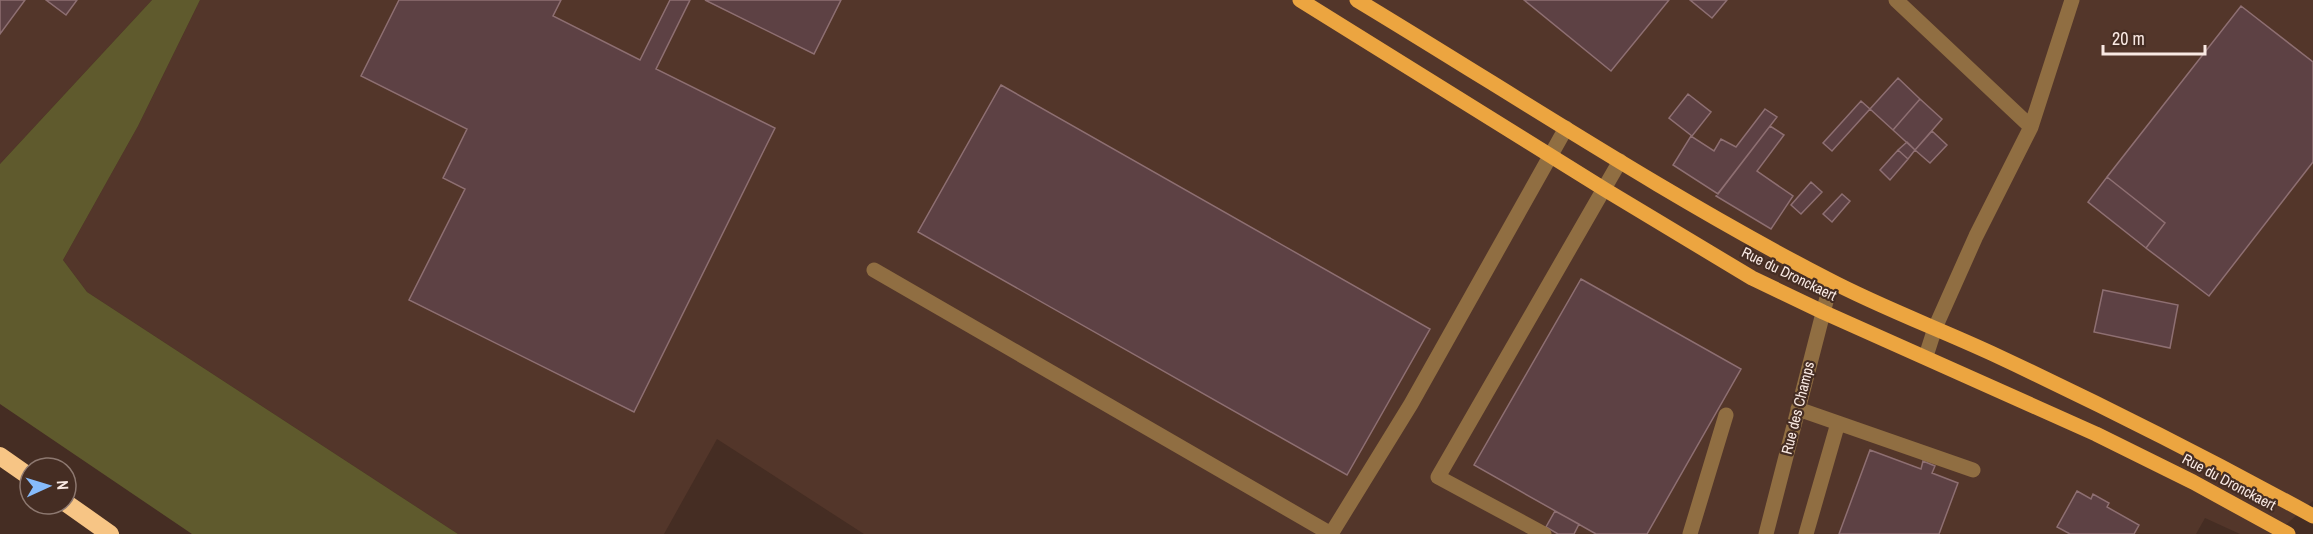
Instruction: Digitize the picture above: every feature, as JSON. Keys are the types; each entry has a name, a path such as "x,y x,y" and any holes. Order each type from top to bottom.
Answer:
{"highway":[{"path":"0,456 18,469"},
{"path":"78,511 110,534"}],"main road":[{"name":"Rue du Dronckaert","path":"1300,0 1722,261 1823,312 1926,356 2116,443 2288,534"},
{"name":"Rue du Dronckaert","path":"1357,0 1752,240 1831,282 2133,421 2313,516"}],"street":[{"path":"1896,0 2031,127"},
{"path":"1926,356 1935,328 1976,236 2031,127 2072,0"},
{"path":"874,270 1331,534 1411,404 1566,128"},
{"path":"1544,534 1438,477 1620,161"},
{"name":"Rue des Champs","path":"1766,534 1831,282"},
{"path":"1798,409 1973,470"},
{"path":"1690,534 1726,415"},
{"path":"1806,534 1838,423"}],"shaded area":[{"path":"0,0 152,0 0,164"},
{"path":"152,0 200,0 138,126 63,260 87,292 458,534 192,534 0,404 0,164"},
{"path":"200,0 2313,0 2313,501 2275,534 2240,534 2205,518 2196,534 864,534 717,439 664,534 458,534 87,292 63,260 138,126"}],"building":[{"path":"0,0 25,0 0,34"},
{"path":"46,0 77,0 66,15"},
{"path":"399,0 561,0 553,16 640,60 670,0 690,0 656,69 775,128 634,412 409,300 465,189 443,178 467,129 361,76"},
{"path":"705,0 841,0 814,54"},
{"path":"1524,0 1669,0 1611,71"},
{"path":"1690,0 1727,0 1712,18"},
{"path":"2241,6 2313,62 2313,162 2209,296 2146,248 2165,223 2107,177"},
{"path":"1898,78 1920,99 1893,130 1870,109"},
{"path":"1001,85 1430,329 1347,475 918,232"},
{"path":"1688,94 1711,112 1692,136 1669,118"},
{"path":"1920,99 1942,119 1915,150 1893,130"},
{"path":"1861,101 1870,109 1832,151 1823,143"},
{"path":"1765,109 1777,117 1718,194 1673,165 1691,136 1714,151 1721,139 1736,147"},
{"path":"1770,126 1784,135 1757,171 1793,196 1771,229 1716,196"},
{"path":"1932,131 1947,145 1930,163 1915,150"},
{"path":"1907,142 1915,150 1908,159 1898,150"},
{"path":"1898,150 1908,159 1890,180 1880,170"},
{"path":"2107,177 2165,223 2146,248 2088,202"},
{"path":"1811,182 1822,192 1801,214 1791,205"},
{"path":"1842,194 1850,201 1832,222 1823,214"},
{"path":"1581,279 1741,369 1647,534 1596,534 1474,465"},
{"path":"2103,290 2178,305 2170,348 2094,332"},
{"path":"1870,450 1921,469 1923,461 1935,466 1932,473 1958,483 1939,534 1839,534"},
{"path":"2077,491 2091,499 2093,494 2109,503 2107,507 2139,525 2134,534 2070,534 2057,527"},
{"path":"1555,511 1579,524 1574,534 1558,534 1546,527"}]}
